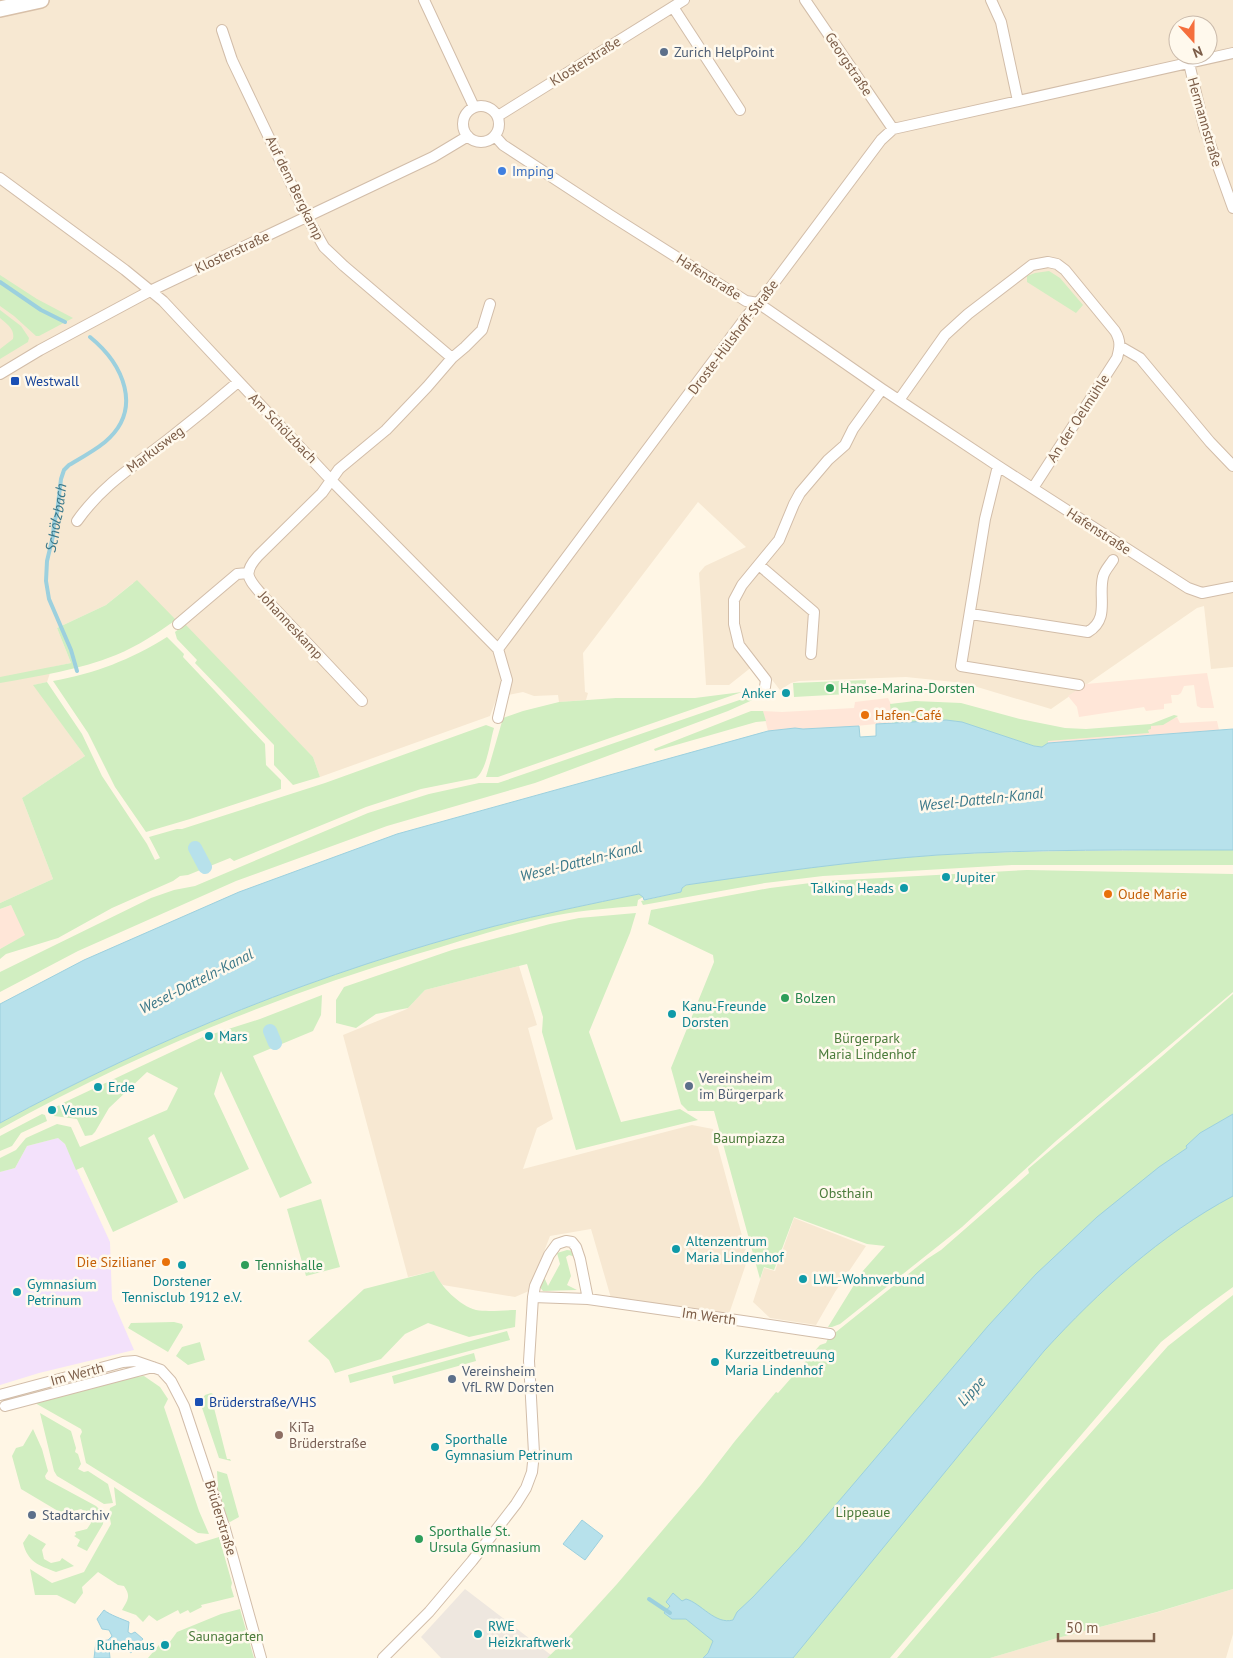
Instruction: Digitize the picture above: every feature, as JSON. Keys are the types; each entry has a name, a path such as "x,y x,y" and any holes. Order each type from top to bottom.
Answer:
{"main road":[{"path":"0,9 41,0"}],"street":[{"path":"424,0 474,107"},
{"name":"Klosterstraße","path":"498,116 684,0"},
{"name":"Georgstraße","path":"805,0 893,129"},
{"path":"990,0 1001,22 1018,101"},
{"path":"673,7 740,110"},
{"name":"Auf dem Bergkamp","path":"222,30 232,60 307,217 324,247 452,358"},
{"path":"1218,57 1233,54"},
{"path":"893,129 1180,65"},
{"name":"Hermannstraße","path":"1189,65 1204,127 1233,208"},
{"path":"483,105 492,108 498,116 499,130 489,141 474,141 464,130 464,116 474,107 483,105"},
{"name":"Droste-Hülshoff-Straße","path":"498,650 746,317 881,140 893,129"},
{"name":"Klosterstraße","path":"0,374 40,350 150,291 433,157 468,136"},
{"name":"Hafenstraße","path":"495,136 503,145 610,215 746,301 758,303 998,466 1188,588 1202,593 1233,587"},
{"name":"Am Schölzbach","path":"0,178 125,270 163,301 330,479 498,650 507,680 498,718"},
{"path":"899,400 945,335 968,314 1032,265 1048,262 1057,264 1065,270 1115,331 1121,347 1140,358 1210,442 1233,466"},
{"path":"178,624 237,574 248,573 249,566 322,493 330,479 339,469 386,430 452,358 482,330 490,304"},
{"name":"An der Oelmühle","path":"1033,488 1117,358 1121,347"},
{"name":"Markusweg","path":"76,521 109,485 238,382"},
{"path":"765,687 766,680 739,645 735,635 734,600 742,584 779,540 800,493 828,460 845,445 853,429 882,389"},
{"path":"998,466 985,519 961,666 1079,685"},
{"name":"Hafenstraße","path":"971,614 1088,632 1096,627 1100,620 1103,576 1113,560"},
{"path":"759,565 814,612 811,654"},
{"name":"Johanneskamp","path":"248,573 262,595 362,701"},
{"path":"383,1658 429,1612 477,1554 526,1488 532,1472 534,1453 529,1361 533,1297 535,1286 549,1255 557,1244 566,1241 572,1242 577,1250 588,1299"},
{"name":"Im Werth","path":"533,1297 588,1299 830,1334"},
{"name":"Im Werth","path":"0,1395 123,1362 135,1361 161,1370 172,1381"},
{"name":"Im Werth","path":"5,1406 154,1367"},
{"name":"Brüderstraße","path":"172,1381 184,1406 225,1529 261,1658"}],"shaded area":[{"path":"0,0 1233,0 1233,667 1211,669 1204,606 1197,608 1051,709 964,683 906,677 799,681 791,683 780,690 758,662 729,685 706,685 699,573 705,566 746,547 698,502 583,653 585,692 588,693 586,700 559,702 558,695 534,696 523,692 497,697 490,716 320,777 313,757 176,620 133,583 106,605 57,628 71,663 52,667 47,682 34,685 85,756 22,798 53,879 0,903"},
{"path":"1207,673 1214,708 1201,708 1197,706 1194,685 1184,686 1181,693 1171,695 1172,703 1164,704 1164,709 1146,711 1144,707 1079,717 1077,707 1068,696 1086,684"},
{"path":"888,698 891,704 892,723 768,731 763,711 782,712 854,708 855,702"},
{"path":"1177,717 1180,723 1217,721 1219,730 1048,743 1042,747 1049,732 1150,726"},
{"path":"11,905 26,935 0,949 0,909"},
{"path":"519,966 537,1025 528,1028 553,1119 537,1128 523,1169 692,1125 713,1129 748,1258 729,1314 611,1298 591,1229 550,1236 529,1291 515,1297 443,1285 437,1279 434,1271 408,1277 343,1035 407,1009 425,990"},
{"path":"58,1138 65,1144 110,1242 112,1299 134,1350 39,1373 0,1385 0,1172 15,1168 27,1146"},
{"path":"794,1218 866,1246 835,1292 816,1325 770,1318 753,1302 764,1268 775,1271"},
{"path":"465,1589 551,1655 547,1658 441,1658 421,1637"},
{"path":"1233,1589 1233,1634 1226,1658 990,1658 1158,1612"}],"green space":[{"path":"1049,271 1060,278 1083,305 1076,313 1027,282 1027,276"},
{"path":"0,275 37,299 73,318 36,336 0,306"},
{"path":"0,310 21,326 29,338 28,342 0,359 0,349 13,339 13,332 0,318"},
{"path":"137,580 176,620 132,648 116,655 88,665 59,672 0,683 0,677 71,663 57,628 106,605"},
{"path":"185,624 313,757 320,777 293,785 274,765 274,745 195,663 197,660 177,639 175,632"},
{"path":"167,637 184,654 183,657 265,744 266,765 281,780 281,789 146,832 115,787 88,733 53,681 112,665"},
{"name":"Hanse-Marina-Dorsten","path":"866,680 866,693 794,697 793,683"},
{"path":"47,682 82,734 102,776 147,844 155,860 160,858 149,837 182,829 325,783 486,725 494,728 483,769 476,778 421,789 366,807 234,861 230,858 188,875 180,876 173,881 112,908 58,938 6,954 0,959 0,949 25,935 11,905 0,909 0,903 53,879 22,798 85,756 33,685"},
{"path":"742,692 498,777 486,777 503,718 523,711 559,702 616,698 695,698"},
{"path":"754,695 757,698 728,711 535,783 387,826 236,881 78,951 0,992 0,972 151,898 174,890 195,886 368,813 429,794 479,783 498,783"},
{"path":"915,701 961,703 1020,719 1065,728 1086,729 1151,724 1174,715 1178,716 1163,725 1151,726 1151,729 1148,730 1149,733 1048,741 1042,747 955,721 892,723 890,704"},
{"path":"751,711 763,711 766,721 756,722 655,751 654,749"},
{"path":"1233,850 1233,865 1012,865 823,876 765,883 643,905 641,901 681,892 682,888 686,885 875,860 939,855 1049,851"},
{"name":"Bürgerpark Maria Lindenhof","path":"1027,870 1233,874 1233,992 1056,1141 962,1227 840,1324 828,1327 862,1272 885,1246 867,1244 794,1217 774,1270 764,1267 760,1279 714,1111 688,1111 681,1104 671,1068 714,962 713,955 648,924 651,910 770,888 827,881"},
{"path":"639,894 643,897 638,900 637,906 578,912 522,923 417,954 310,989 204,1030 152,1053 50,1102 0,1129 0,1123 119,1063 180,1035 304,986 367,964 495,926"},
{"path":"636,913 630,933 589,1032 621,1122 680,1109 698,1120 576,1150 542,1032 543,1017 527,964 425,990 408,1008 376,1014 356,1028 336,1023 336,1000 344,987 452,950 550,924 579,918"},
{"name":"Lippeaue","path":"1233,994 1233,1287 1161,1342 890,1658 547,1658 617,1584 701,1485 776,1392 778,1393 820,1345 826,1343 830,1334 836,1332 927,1259 941,1250 1029,1173 1028,1169"},
{"path":"322,995 321,1015 313,1031 253,1056 312,1183 280,1198 221,1071 214,1094 249,1169 184,1199 154,1134 148,1138 178,1202 113,1232 83,1167 76,1170 65,1144 58,1138 27,1146 15,1168 0,1172 0,1158 16,1150 26,1138 57,1124 71,1127 80,1147 167,1110 178,1088 147,1072 109,1108 95,1132 92,1135 85,1136 77,1119 54,1116 54,1108 63,1103 203,1037 260,1019"},
{"path":"42,1114 45,1115 47,1121 21,1133 12,1146 0,1151 0,1136"},
{"path":"321,1199 340,1267 306,1276 287,1209"},
{"path":"567,1250 574,1251 576,1257 569,1255 566,1257 571,1276 567,1285 577,1290 543,1291 539,1286 544,1277 548,1286 560,1264 557,1253"},
{"path":"434,1271 451,1295 470,1308 486,1311 516,1310 515,1327 469,1337 428,1323 405,1334 381,1359 335,1373 329,1360 308,1341 364,1289"},
{"path":"1233,1295 1233,1589 990,1658 897,1658 1047,1482 1168,1346"},
{"path":"174,1322 182,1324 183,1327 168,1352 128,1328 131,1323"},
{"path":"507,1331 510,1340 350,1383 348,1375"},
{"path":"200,1342 205,1360 188,1365 176,1356 182,1347"},
{"path":"474,1353 476,1361 394,1384 392,1376"},
{"path":"144,1376 160,1387 168,1399 164,1407 199,1511 209,1534 198,1533 86,1463 80,1436 81,1429 35,1403"},
{"path":"211,1393 214,1398 212,1400 227,1459 231,1461 219,1458 200,1402 205,1395"},
{"path":"40,1413 71,1431 76,1448 75,1452 78,1454 81,1464 78,1469 84,1472 88,1471 108,1484 113,1503 104,1504 57,1476 54,1471"},
{"path":"33,1429 42,1449 48,1471 45,1476 46,1479 96,1506 102,1514 103,1524 87,1551 77,1546 80,1540 74,1536 76,1535 75,1532 87,1529 91,1523 88,1513 81,1509 63,1514 21,1489 12,1456 16,1448 23,1446"},
{"path":"217,1471 227,1474 239,1517 230,1522 228,1521 218,1489"},
{"path":"114,1487 196,1544 219,1537 234,1597 201,1605 202,1607 190,1613 188,1610 180,1614 178,1610 157,1621 149,1615 143,1622 136,1615 122,1610 128,1598 124,1586 118,1585 98,1572 82,1587 83,1593 75,1604 57,1595 35,1595 30,1569 52,1583 84,1572 111,1524 110,1508 116,1505"},
{"path":"29,1534 46,1544 42,1550 44,1559 51,1563 60,1561 62,1558 74,1566 56,1572 35,1562 28,1555 23,1543"},
{"name":"Saunagarten","path":"240,1609 254,1658 148,1658 164,1639 169,1643 177,1632 221,1614"}],"water":[{"name":"Wesel-Datteln-Kanal","path":"946,720 962,722 1042,747 1048,743 1233,729 1233,850 1049,851 938,855 811,868 686,885 682,888 681,892 644,900 639,894 566,909 431,944 367,964 242,1009 119,1063 0,1123 0,1004 84,960 239,892 397,834 768,731 795,728 859,726 860,737 876,736 876,724"},
{"name":"Lippe","path":"1233,1114 1233,1196 1206,1211 1156,1246 1086,1307 1044,1351 793,1658 703,1658 708,1653 713,1641 686,1619 672,1619 664,1613 670,1606 666,1602 673,1593 682,1601 686,1599 692,1601 714,1617 726,1621 733,1620 737,1612 799,1548 988,1326 1036,1274 1097,1217 1159,1167 1187,1148 1186,1146 1200,1133"},
{"path":"582,1520 603,1536 585,1560 563,1544"},
{"path":"104,1610 129,1622 128,1632 131,1634 135,1632 143,1639 131,1653 119,1643 114,1643 109,1648 110,1658 94,1658 96,1642 108,1640 112,1636 109,1630 102,1629 97,1619"}],"waterway":[{"name":"Schölzbach","path":"0,282 41,310 65,322"},
{"name":"Schölzbach","path":"77,671 71,650 49,599 46,581 47,561 57,513 61,479 64,470 69,465 101,445 117,429 124,415 126,401 125,387 120,373 112,360 90,337"},
{"name":"Schölzbach","path":"195,848 205,867"},
{"name":"Schölzbach","path":"270,1031 275,1043"},
{"name":"Schölzbach","path":"649,1599 670,1613"}],"place":[{"name":"Zurich HelpPoint","path":"664,52"},
{"name":"Imping","path":"502,171"},
{"name":"Westwall","path":"15,381"},
{"name":"Hanse-Marina-Dorsten","path":"830,688"},
{"name":"Anker","path":"786,693"},
{"name":"Hafen-Café","path":"865,715"},
{"name":"Jupiter","path":"946,877"},
{"name":"Talking Heads","path":"904,888"},
{"name":"Oude Marie","path":"1108,894"},
{"name":"Bolzen","path":"785,998"},
{"name":"Kanu-Freunde Dorsten","path":"672,1014"},
{"name":"Mars","path":"209,1036"},
{"name":"Vereinsheim im Bürgerpark","path":"689,1086"},
{"name":"Erde","path":"98,1087"},
{"name":"Venus","path":"52,1110"},
{"name":"Altenzentrum Maria Lindenhof","path":"676,1249"},
{"name":"Die Sizilianer","path":"166,1262"},
{"name":"Dorstener Tennisclub 1912 e.V.","path":"182,1265"},
{"name":"Tennishalle","path":"245,1265"},
{"name":"LWL-Wohnverbund","path":"803,1279"},
{"name":"Gymnasium Petrinum","path":"17,1292"},
{"name":"Kurzzeitbetreuung Maria Lindenhof","path":"715,1362"},
{"name":"Vereinsheim VfL RW Dorsten","path":"452,1379"},
{"name":"Brüderstraße/VHS","path":"199,1402"},
{"name":"KiTa Brüderstraße","path":"279,1435"},
{"name":"Sporthalle Gymnasium Petrinum","path":"435,1447"},
{"name":"Stadtarchiv","path":"32,1515"},
{"name":"Sporthalle St. Ursula Gymnasium","path":"419,1539"},
{"name":"RWE Heizkraftwerk","path":"478,1634"},
{"name":"Ruhehaus","path":"165,1645"}],"park label":[{"name":"Baumpiazza","path":"749,1138"},
{"name":"Obsthain","path":"846,1193"}]}
